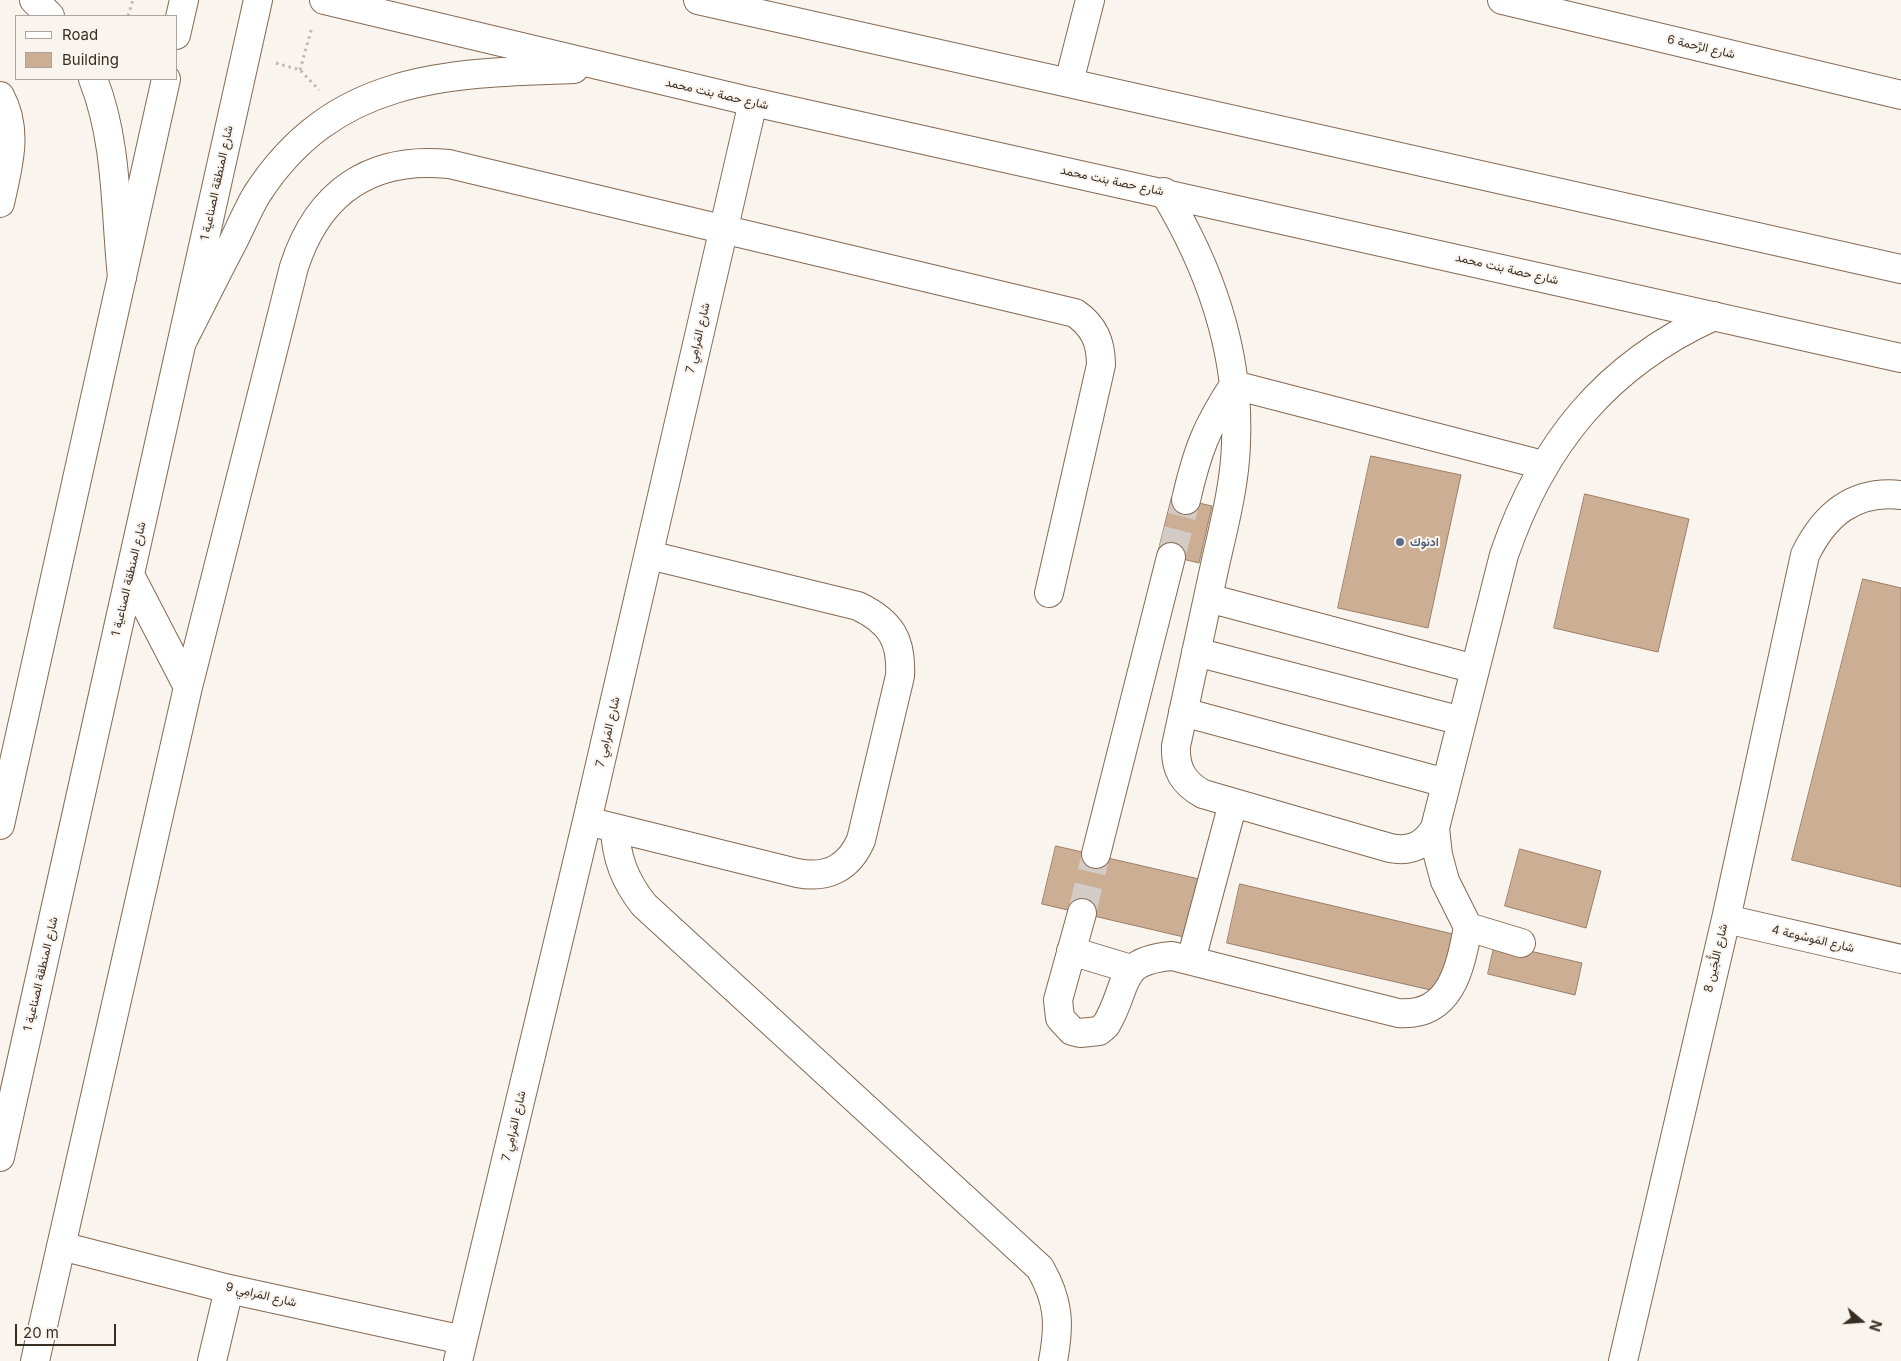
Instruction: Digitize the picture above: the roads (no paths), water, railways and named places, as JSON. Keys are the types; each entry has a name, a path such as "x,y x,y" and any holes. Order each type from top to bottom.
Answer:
{"street":[{"path":"34,0 49,15"},
{"path":"178,26 184,0"},
{"name":"شارع المنطقة الصناعية 1","path":"0,1157 258,0"},
{"path":"698,0 1901,269"},
{"path":"1069,82 1090,0"},
{"name":"شارع الرَّحمة 6","path":"1502,0 1549,5 1901,95"},
{"name":"شارع حصة بنت محمد","path":"319,9 609,68 753,102 1164,192 1901,358"},
{"path":"183,340 257,195 274,171 294,150 340,113 366,99 422,80 484,72 609,68"},
{"path":"92,80 104,111 112,144 122,278"},
{"path":"0,825 166,80"},
{"path":"0,96 9,117 11,147 0,203"},
{"name":"شارع المَرامِي 7","path":"461,1350 587,821 753,102"},
{"path":"35,1361 188,687 294,267 308,229 334,197 368,174 401,164 428,162 449,164 1075,313 1091,326 1101,350 1101,364 1049,593"},
{"path":"1164,192 1183,224 1214,293 1225,330 1234,385 1236,442 1233,480 1176,746 1176,758 1181,775 1198,791 1233,803 1401,850 1421,844 1434,828"},
{"path":"1082,913 1058,1009 1065,1025 1080,1033 1099,1031 1106,1024 1131,969 1144,961 1158,957 1172,956 1190,960 1398,1014 1409,1014 1428,1009 1445,996 1451,987 1468,927 1445,881 1438,855 1434,828 1504,555 1516,520 1543,465 1571,426 1622,372 1651,350 1682,331 1714,316"},
{"path":"1234,385 1543,465"},
{"path":"1186,500 1200,443 1213,417 1234,385"},
{"name":"شارع اللُّجَين 8","path":"1623,1361 1726,918 1805,555 1814,537 1826,520 1842,507 1861,498 1881,494 1901,495"},
{"path":"587,821 810,876 835,870 847,863 855,852 860,840 900,676 901,658 896,640 887,626 874,614 858,606 649,555"},
{"path":"1096,854 1171,556"},
{"path":"130,575 188,687"},
{"path":"1208,598 1475,669"},
{"path":"1196,652 1462,721"},
{"path":"1183,712 1446,783"},
{"path":"1190,960 1233,803"},
{"path":"615,828 616,845 622,869 634,892 644,904 1040,1268 1051,1287 1057,1307 1058,1325 1053,1361"},
{"name":"شارع المَوسُوعة 4","path":"1726,918 1901,958"},
{"path":"1468,927 1521,944"},
{"path":"1072,951 1131,969"},
{"name":"شارع المَرامِي 9","path":"61,1246 461,1350"},
{"path":"212,1361 230,1289"}],"tunnel":[{"path":"1171,557 1186,500"},
{"path":"1082,913 1096,854"}],"place":[{"name":"ادنوك","path":"1400,542"}]}
